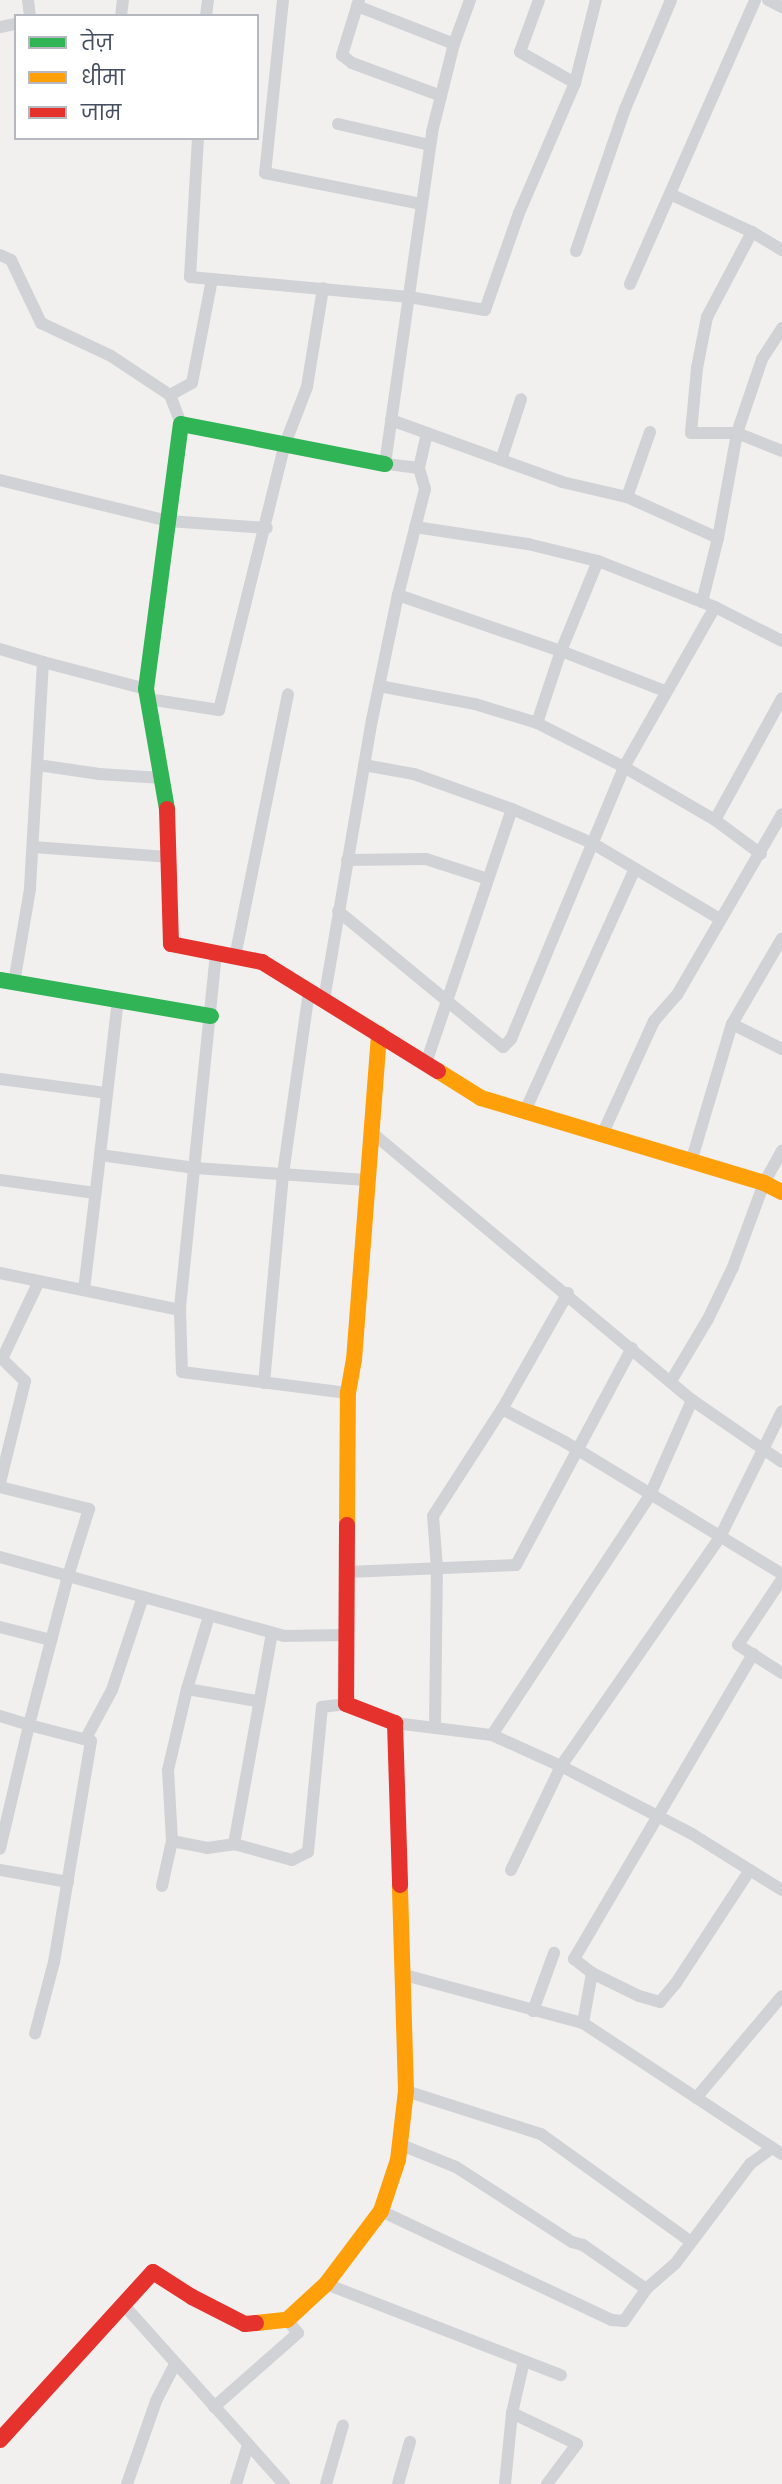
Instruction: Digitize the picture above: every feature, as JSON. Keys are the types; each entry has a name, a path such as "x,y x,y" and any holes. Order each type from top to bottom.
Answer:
{"street":[{"path":"283,0 265,173 422,204"},
{"path":"385,464 430,145 454,44 470,0"},
{"path":"539,0 520,52 575,83"},
{"path":"198,140 190,277 408,297 485,310 519,214 575,83 596,0"},
{"path":"576,251 625,109 671,0"},
{"path":"630,284 755,0"},
{"path":"768,0 782,7"},
{"path":"441,96 352,63 342,55 358,3 454,44"},
{"path":"338,124 430,145"},
{"path":"670,194 752,232 782,250"},
{"path":"752,232 706,317 697,368 691,433 737,433 782,451"},
{"path":"0,255 11,260 41,323 111,356 170,395 181,424 147,694 167,806 171,944 262,962 481,1098 764,1183 782,1192"},
{"path":"170,395 192,383 212,279"},
{"path":"0,649 147,694 219,710 267,528 285,444 307,387 323,288"},
{"path":"702,602 718,538 737,433 762,359 780,335"},
{"path":"501,460 521,399"},
{"path":"391,420 562,482 627,497 718,538"},
{"path":"181,424 385,464 419,468"},
{"path":"627,497 650,432"},
{"path":"324,1000 363,765 398,595 425,489 419,468 427,433"},
{"path":"0,481 168,521 267,528"},
{"path":"415,527 528,544 598,561 715,607 782,641"},
{"path":"537,723 561,651 598,561"},
{"path":"398,595 561,651 665,691"},
{"path":"338,911 503,1047 511,1039 624,767 715,607"},
{"path":"43,662 30,889 7,982 211,1016"},
{"path":"379,686 475,704 537,723 624,767 715,820 761,854"},
{"path":"235,957 288,694"},
{"path":"715,820 782,698"},
{"path":"38,765 99,774 162,778"},
{"path":"363,765 414,774 512,809 592,844 720,919"},
{"path":"426,1063 512,809"},
{"path":"602,1135 654,1021 677,995 782,814"},
{"path":"33,847 168,857"},
{"path":"346,860 426,859 488,879"},
{"path":"525,1111 635,869"},
{"path":"691,1162 732,1024 782,939"},
{"path":"216,953 180,1310 182,1373 348,1393"},
{"path":"264,1382 283,1174 309,991"},
{"path":"84,1290 118,1000"},
{"path":"732,1024 782,1049"},
{"path":"346,1704 348,1393 354,1360 379,1034"},
{"path":"0,1079 107,1093"},
{"path":"370,1131 568,1293 692,1400 782,1462"},
{"path":"671,1381 728,1278 764,1183 782,1151"},
{"path":"100,1155 195,1168 366,1180"},
{"path":"0,1180 95,1193"},
{"path":"0,1273 180,1310"},
{"path":"0,1849 51,1640 89,1509 0,1485 4,1446 24,1381 1,1358 39,1281"},
{"path":"435,1728 437,1568 433,1516 502,1409 568,1293"},
{"path":"347,1572 516,1565 632,1348"},
{"path":"492,1735 650,1495 692,1400"},
{"path":"502,1409 577,1450 782,1574"},
{"path":"511,1870 561,1766 720,1537 782,1411"},
{"path":"0,1557 284,1636 347,1635"},
{"path":"782,1579 738,1645 782,1673"},
{"path":"86,1738 112,1690 143,1597"},
{"path":"162,1886 172,1841 168,1770 187,1689 209,1616"},
{"path":"0,1628 51,1640"},
{"path":"234,1844 257,1700 272,1633"},
{"path":"750,1870 676,1983 660,2002 639,1996 592,1973 575,1959 753,1654"},
{"path":"187,1689 257,1700"},
{"path":"172,1841 207,1848 234,1844 292,1860 308,1852 322,1707 346,1704 396,1723 492,1735 561,1766 658,1816 782,1890"},
{"path":"0,1716 91,1741 54,1962 35,2034"},
{"path":"0,2440 153,2272 192,2297 244,2324 287,2320 326,2284 381,2211 398,2161 406,2091 396,1723"},
{"path":"0,1870 68,1882"},
{"path":"533,2011 554,1953"},
{"path":"583,2023 592,1973"},
{"path":"401,1974 583,2023 777,2151"},
{"path":"696,2098 782,1996"},
{"path":"406,2091 541,2134 690,2241"},
{"path":"399,2144 456,2167 572,2242 583,2245 646,2289"},
{"path":"381,2211 612,2319 624,2321 646,2289 675,2264 750,2164 777,2151"},
{"path":"326,2284 561,2375"},
{"path":"122,2303 284,2484"},
{"path":"214,2407 298,2333 287,2320"},
{"path":"505,2484 512,2413 524,2361"},
{"path":"127,2484 156,2401 175,2364"},
{"path":"512,2413 577,2444 547,2484"},
{"path":"326,2484 343,2425"},
{"path":"398,2484 410,2442"},
{"path":"236,2484 248,2445"}],"traffic: fast":[{"path":"167,809 146,689 181,424 385,464"},
{"path":"0,980 211,1016"}],"traffic: slow":[{"path":"347,1525 348,1393 354,1360 379,1034"},
{"path":"438,1071 481,1098 764,1183 782,1192"},
{"path":"256,2323 287,2320 326,2284 381,2211 398,2160 406,2091 400,1885"}],"traffic: jam":[{"path":"167,809 171,944 262,962 438,1071"},
{"path":"347,1525 346,1704 395,1723 400,1885"},
{"path":"0,2440 153,2272 192,2297 245,2324 256,2323"}]}
